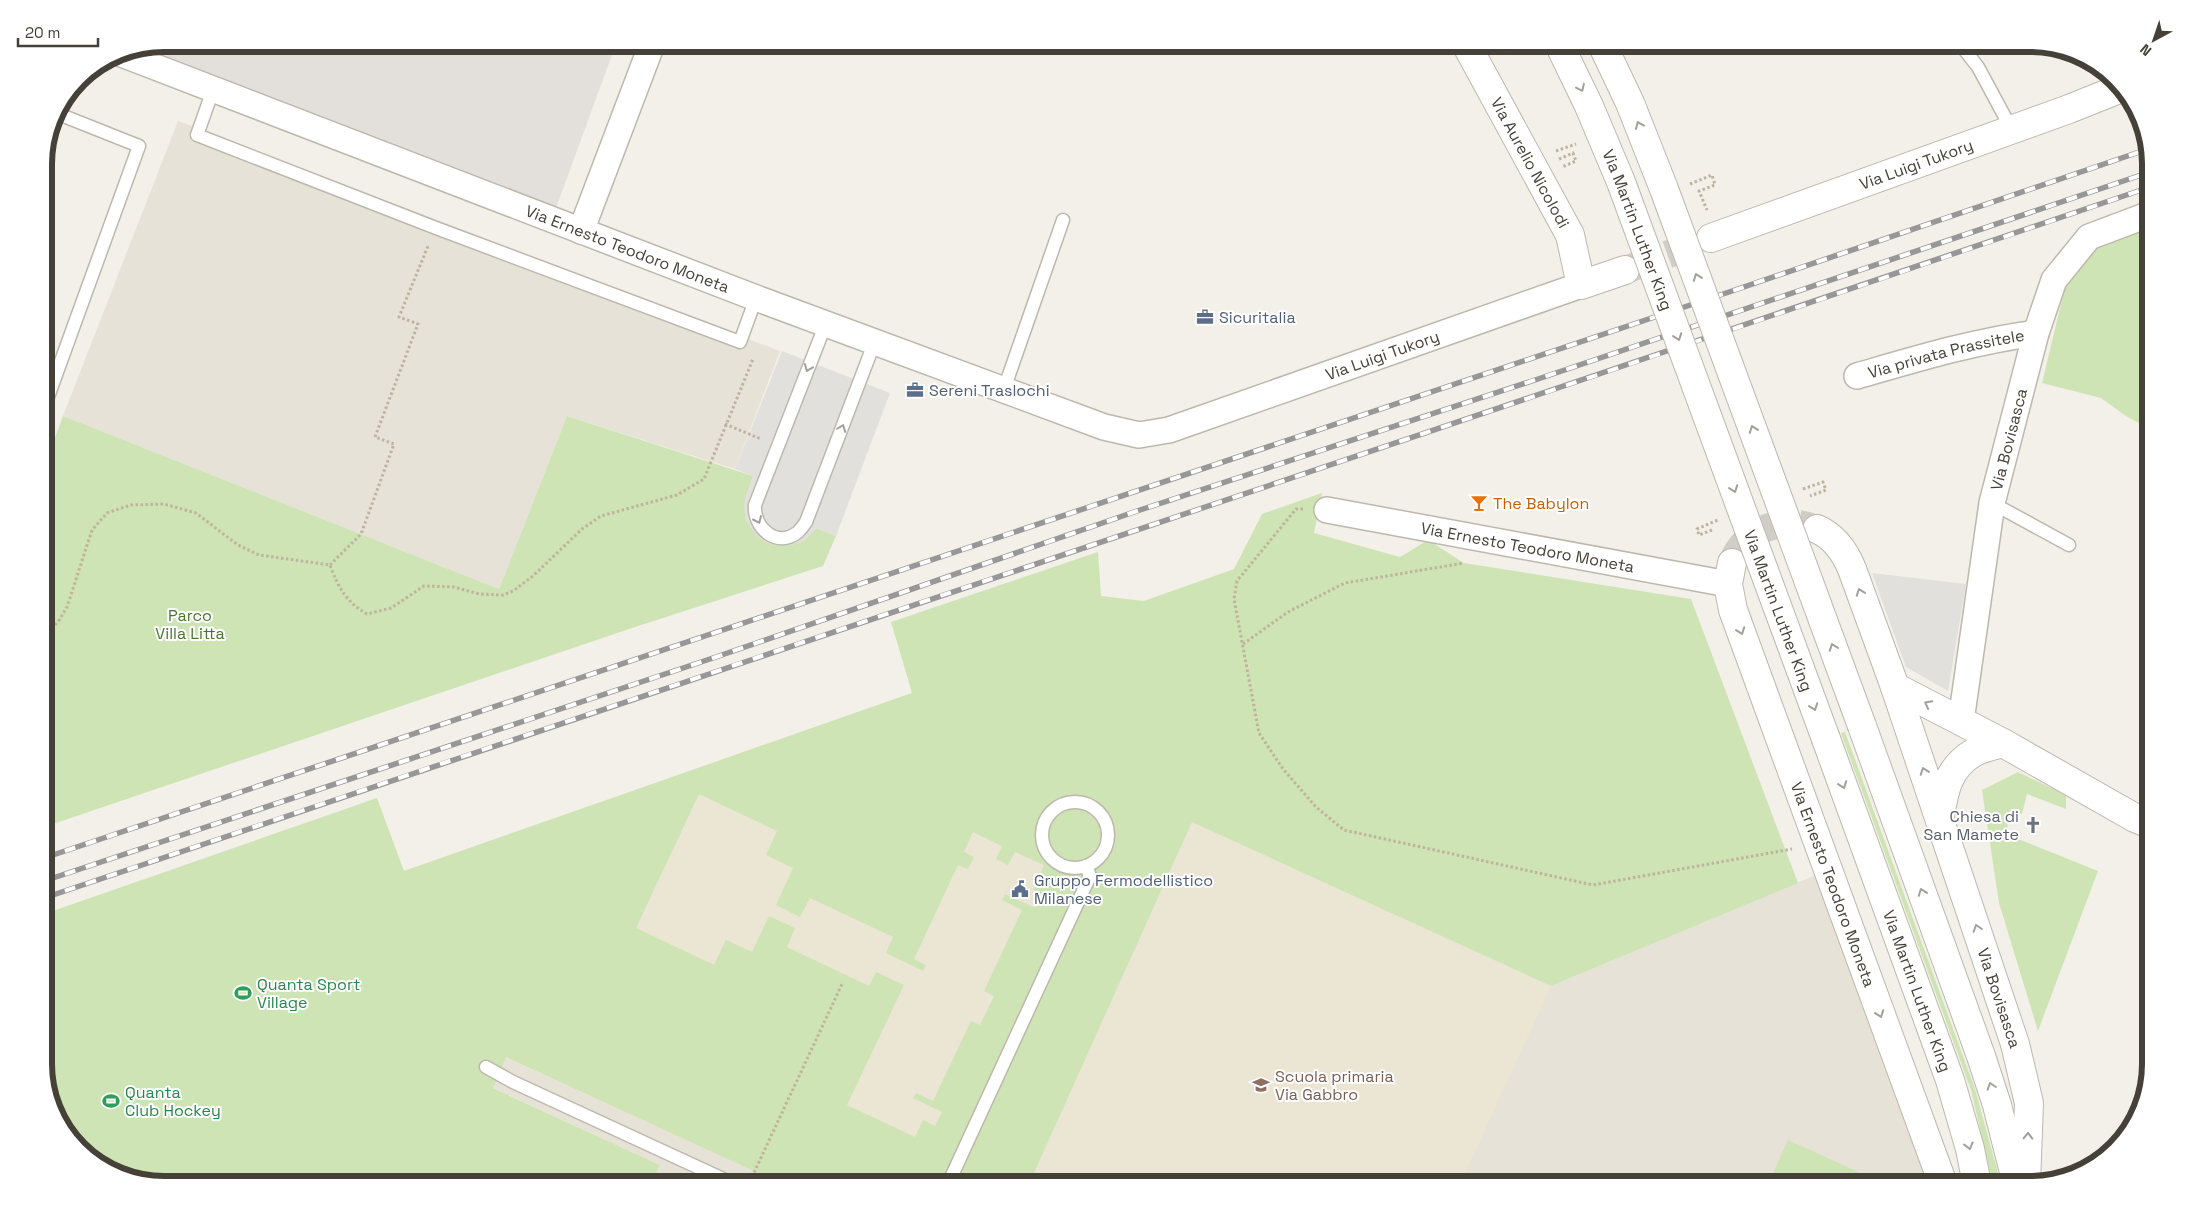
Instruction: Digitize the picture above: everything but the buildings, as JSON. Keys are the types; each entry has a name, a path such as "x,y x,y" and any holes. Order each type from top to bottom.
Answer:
{"street":[{"path":"581,231 649,52"},
{"name":"Via Aurelio Nicolodi","path":"1470,52 1570,235 1581,285"},
{"name":"Via Martin Luther King","path":"1563,52 1589,106 1621,182 1826,739 1950,1080 1970,1149 1975,1176"},
{"path":"1606,52 1630,103 1661,180 1862,726 1989,1079 2015,1176"},
{"name":"Via Ernesto Teodoro Moneta","path":"131,58 756,298 1104,427 1139,435"},
{"name":"Via Luigi Tukory","path":"1711,238 2012,130 2114,91"},
{"name":"Via Bovisasca","path":"1961,721 1992,503 2036,334 2054,280 2089,237 2141,217"},
{"name":"Via Luigi Tukory","path":"1139,435 1178,426 1625,270"},
{"name":"Via privata Prassitele","path":"1857,376 1956,348 2003,338 2036,334"},
{"name":"Via Ernesto Teodoro Moneta","path":"1327,510 1730,574 1733,610 1940,1176"},
{"name":"Via Bovisasca","path":"1817,529 1836,542 1847,558 1895,687 1940,817 2015,1044 2029,1103 2026,1176"},
{"path":"1895,687 2002,743 2142,821"},
{"name":"Via Bovisasca","path":"1940,817 1946,784 1958,767 1973,753 2002,743"}],"lane":[{"path":"1966,52 1978,67 2012,130"},
{"path":"213,90 197,135 436,228 740,342 756,298"},
{"path":"53,383 138,146 63,117"},
{"path":"1004,389 1063,220"},
{"path":"826,323 755,505 758,524 767,534 776,537 786,537 798,532 806,522 875,341"},
{"path":"1992,503 2069,545"},
{"path":"1066,803 1085,803 1094,808 1103,816 1107,826 1108,839 1105,849 1095,862 1086,866 1076,868 1063,866 1049,855 1043,845 1042,832 1045,821 1052,811 1066,803"},
{"path":"952,1176 1090,876 1086,866"},
{"path":"486,1067 513,1082 717,1176"}],"path":[{"path":"1508,52 1511,56"},
{"path":"1561,168 1576,161 1573,153 1559,159 1556,152 1584,141"},
{"path":"1684,186 1712,175 1715,185 1699,191 1707,211"},
{"path":"330,565 361,534 394,444 375,437 418,324 399,317 430,241"},
{"path":"330,565 344,596 349,602 368,614 391,608 424,586 436,584 454,586 479,594 503,595 514,591 539,571 582,529 601,516 677,495 704,479 756,351"},
{"path":"725,424 778,446"},
{"path":"1798,491 1823,482 1826,490 1810,496"},
{"path":"53,627 67,607 92,530 107,513 130,505 164,504 196,513 238,545 260,555 330,565"},
{"path":"1327,510 1296,509 1237,581 1234,600 1259,733 1283,769 1316,807 1344,830 1593,885 1795,849"},
{"path":"1712,530 1699,535 1697,529 1724,518"},
{"path":"1243,644 1288,612 1345,583 1464,563"},
{"path":"752,1176 843,982"}],"shaded area":[{"path":"613,52 556,208 150,53"},
{"path":"178,121 780,351 735,469 567,416 499,589 63,416"},
{"path":"782,351 890,393 836,536 816,528 805,540 792,545 778,546 767,543 757,536 750,527 745,517 744,502 753,476 735,469"},
{"path":"1872,573 1966,584 1948,691 1906,667"},
{"path":"912,693 1551,986 1823,872 1936,1176 655,1176 660,1165 470,1077"},
{"path":"912,693 1551,986 1464,1176 764,1176 506,1058 404,871"}],"green space":[{"path":"2141,227 2141,424 2101,398 2042,383 2068,275 2097,240"},
{"name":"Parco Villa Litta","path":"63,416 499,589 567,416 753,476 745,500 806,538 816,528 836,536 823,566 632,628 53,824 53,443"},
{"path":"1322,493 1314,533 1400,557 1428,540 1464,563 1691,599 1798,883 1551,986 1192,822 1033,1176 765,1176 506,1057 493,1088 660,1165 655,1176 150,1175 122,1167 96,1152 80,1137 64,1113 58,1099 53,1071 53,911 377,798 404,871 912,693 891,622 1098,552 1101,596 1144,601 1234,569 1262,514","holes":["699,794 777,831 766,855 793,868 776,905 800,917 810,898 893,937 886,953 923,971 926,965 914,959 958,865 968,869 974,857 964,852 973,832 1002,846 996,859 1008,865 1015,852 1044,865 1033,890 1042,895 1035,908 1005,894 1002,900 1022,910 984,991 994,996 980,1025 971,1021 933,1101 916,1093 913,1098 942,1112 935,1126 923,1120 915,1137 847,1105 904,985 876,972 869,986 787,947 795,928 769,916 752,952 726,940 714,965 636,928"]},
{"path":"1845,732 1975,1089 1999,1176 1991,1176 1971,1090 1841,733"},
{"path":"2018,772 2066,795 2066,809 2027,794 2022,814 2014,813 2007,821 2011,833 2016,838 2098,871 2038,1031 1999,903 1982,790"},
{"path":"1788,1140 1867,1176 1772,1176"}],"tunnel":[{"path":"1628,269 1707,240"},
{"path":"1732,563 1746,541 1756,533 1767,528 1779,524 1792,523 1817,529"}],"railway":[{"path":"53,855 1732,291 2140,152"},
{"path":"53,878 716,657 1137,511 1538,379 2141,175"},
{"path":"53,895 2141,190"}],"place":[{"name":"Sicuritalia","path":"1205,317"},
{"name":"Sereni Traslochi","path":"915,390"},
{"name":"The Babylon","path":"1479,503"},
{"name":"Chiesa di San Mamete","path":"2033,825"},
{"name":"Gruppo Fermodellistico Milanese","path":"1020,889"},
{"name":"Quanta Sport Village","path":"243,993"},
{"name":"Scuola primaria Via Gabbro","path":"1261,1085"},
{"name":"Quanta Club Hockey","path":"111,1101"}]}
